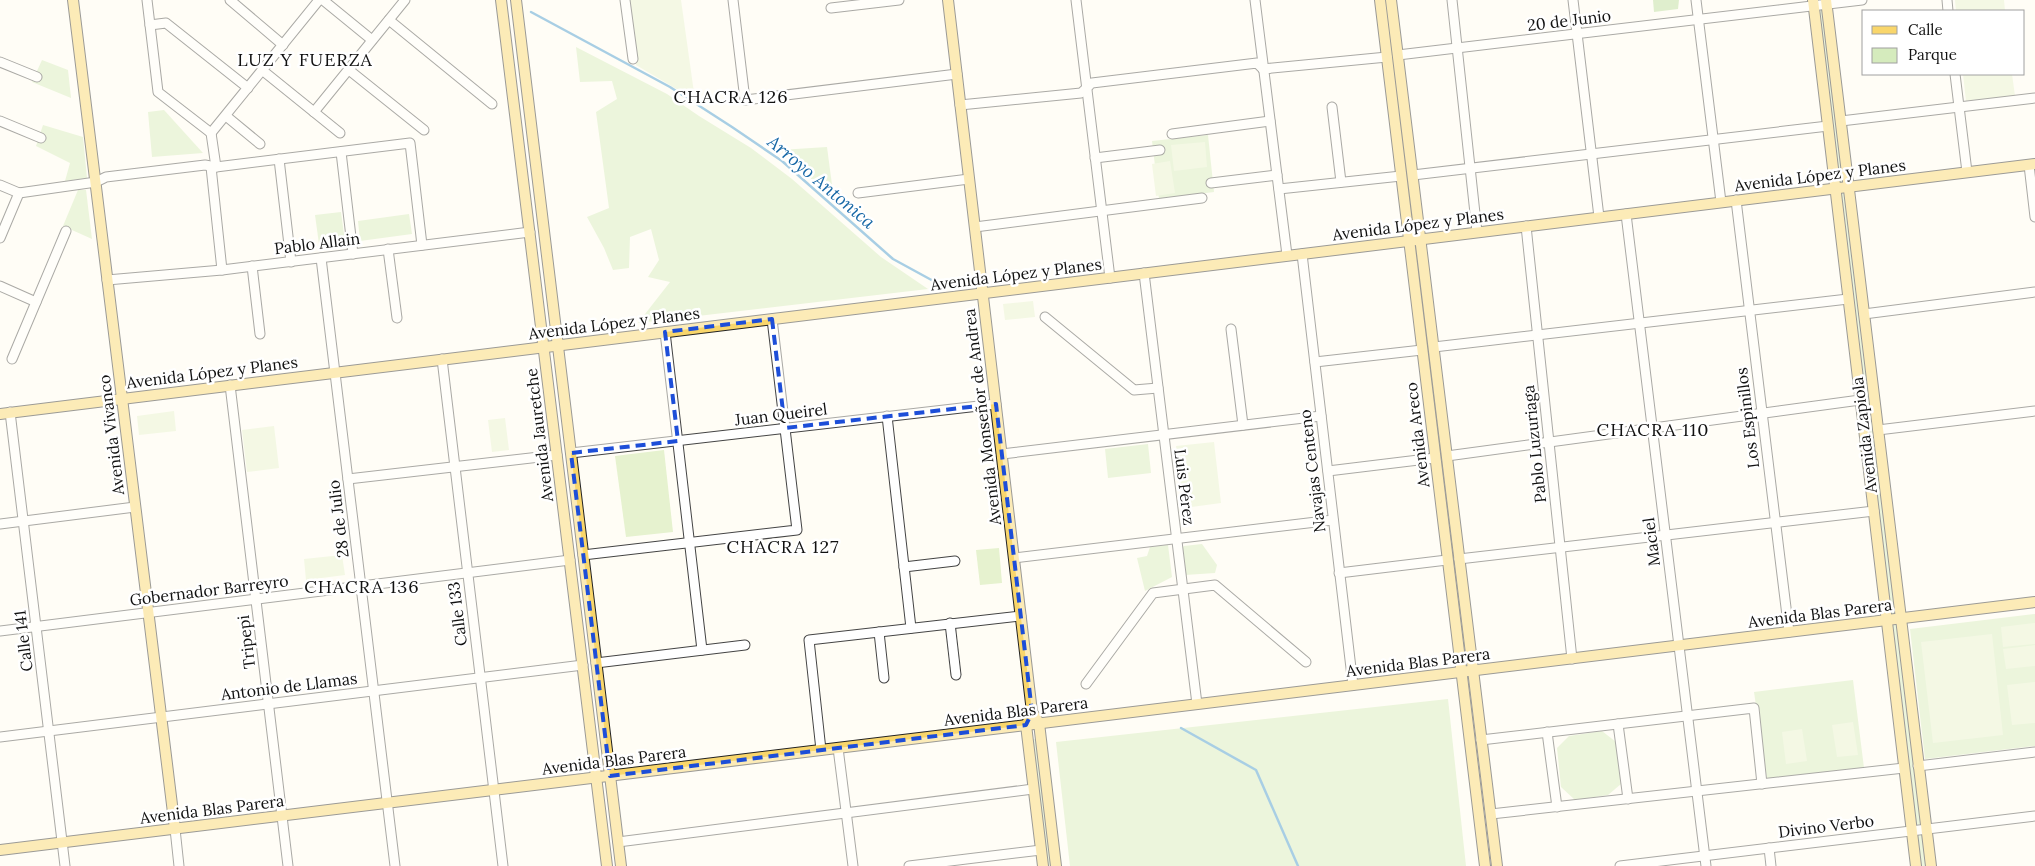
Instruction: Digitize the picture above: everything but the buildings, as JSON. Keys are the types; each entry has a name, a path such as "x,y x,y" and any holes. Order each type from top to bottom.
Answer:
{"main road":[{"name":"Avenida Vivanco","path":"73,0 175,829"},
{"name":"Avenida Jauretche","path":"501,0 607,866"},
{"name":"Avenida Jauretche","path":"516,0 621,866"},
{"name":"Avenida Monseñor de Andrea","path":"948,0 1032,712 1039,723 1056,866"},
{"name":"Avenida Areco","path":"1380,0 1485,866"},
{"name":"Avenida Areco","path":"1392,0 1497,866"},
{"name":"Avenida Zapiola","path":"1827,2 1931,866"},
{"name":"Avenida Zapiola","path":"1813,3 1916,866"},
{"name":"Avenida López y Planes","path":"5,413 2032,164"},
{"name":"Avenida Blas Parera","path":"0,850 2035,602"},
{"path":"1032,712 1026,725 1043,866"}],"street":[{"path":"147,0 158,92 211,133"},
{"path":"230,0 283,44"},
{"path":"222,270 211,133 318,0"},
{"path":"323,0 372,40"},
{"path":"314,112 405,0"},
{"path":"625,0 633,59"},
{"path":"733,0 745,100 957,74"},
{"path":"831,8 899,0"},
{"path":"1076,0 1110,278"},
{"path":"1255,0 1287,255"},
{"path":"1452,0 1477,232"},
{"path":"1573,0 1599,217"},
{"path":"1696,0 1721,202"},
{"name":"20 de Junio","path":"1398,55 1698,20 1813,3 1862,0"},
{"path":"389,20 492,104"},
{"path":"150,25 166,23 248,88"},
{"path":"960,105 1081,93 1092,83 1257,64 1263,69 1386,57"},
{"path":"0,62 37,77"},
{"path":"262,70 340,133"},
{"path":"349,70 424,130"},
{"path":"1956,75 1967,172"},
{"path":"1841,121 2035,98"},
{"path":"1332,107 1342,182"},
{"path":"226,116 260,144"},
{"path":"0,121 41,138"},
{"path":"1172,134 1270,121"},
{"path":"1413,175 1828,126"},
{"path":"0,185 19,193 96,182 106,176 205,165 213,167 279,160 410,143 422,245"},
{"path":"1095,158 1160,150"},
{"path":"341,152 354,254"},
{"path":"279,160 291,262"},
{"path":"2032,164 2035,217"},
{"path":"1211,183 1277,175"},
{"path":"1279,189 1401,176"},
{"path":"858,193 969,179"},
{"path":"0,238 19,193"},
{"path":"975,227 1202,198"},
{"name":"Los Espinillos","path":"1736,200 1789,632"},
{"name":"Maciel","path":"1626,214 1706,866"},
{"name":"Pablo Luzuriaga","path":"1526,226 1572,658"},
{"path":"12,359 66,231"},
{"name":"Pablo Allain","path":"107,280 222,270 530,232"},
{"path":"388,250 397,318"},
{"name":"Navajas Centeno","path":"1302,254 1353,685"},
{"name":"28 de Julio","path":"321,258 395,866"},
{"path":"252,266 260,334"},
{"name":"Luis Pérez","path":"1144,273 1197,704"},
{"path":"0,286 36,302"},
{"path":"1864,314 2035,292"},
{"path":"1434,347 1848,299"},
{"path":"1045,317 1134,390 1158,388"},
{"path":"583,555 797,530 772,319"},
{"path":"1232,330 1243,425"},
{"path":"665,332 702,650"},
{"path":"1315,362 1422,350"},
{"name":"Calle 133","path":"442,359 503,866"},
{"name":"Tripepi","path":"230,385 288,866"},
{"path":"1447,456 1860,400"},
{"name":"Juan Queirel","path":"571,453 996,404"},
{"path":"1878,430 2035,411"},
{"name":"Calle 141","path":"5,413 23,521 65,866"},
{"path":"887,416 911,628"},
{"path":"1002,454 1321,416"},
{"path":"348,479 455,469 557,455"},
{"path":"1328,471 1435,458"},
{"path":"0,524 135,507"},
{"path":"1460,559 1874,511"},
{"path":"1014,558 1334,520"},
{"name":"Gobernador Barreyro","path":"0,630 570,560"},
{"path":"1340,573 1447,560"},
{"path":"904,567 954,561"},
{"path":"1086,684 1152,593 1183,589 1215,586 1306,662"},
{"path":"821,750 809,640 1021,616"},
{"path":"950,624 956,675"},
{"path":"879,632 884,678"},
{"path":"596,663 745,645"},
{"name":"Antonio de Llamas","path":"0,737 582,665"},
{"path":"1481,740 1754,708 1762,784"},
{"path":"1618,724 1628,799"},
{"path":"1547,732 1557,807"},
{"path":"838,748 853,866"},
{"path":"1918,766 2035,752"},
{"path":"1490,814 1904,768"},
{"path":"618,842 1033,789"},
{"name":"Divino Verbo","path":"1620,866 2035,816"},
{"name":"Avenida Vivanco","path":"175,829 179,866"},
{"path":"1769,848 1771,866"},
{"path":"909,866 983,862 1040,850"}],"highlighted area":[{"path":"772,319 785,428 996,404 1032,712 1026,725 610,776 571,453 678,441 665,332"}],"green space":[{"path":"629,0 681,0 695,100 636,65"},
{"path":"1653,0 1679,0 1678,9 1654,12"},
{"path":"1816,0 1822,0 1926,866 1919,866"},
{"path":"1955,0 2004,0 2005,10 1956,10"},
{"path":"576,47 667,94 751,148 792,179 881,257 928,289 638,323 670,282 648,277 659,260 651,229 630,237 629,268 613,270 604,248 587,217 609,208 596,112 617,99 612,81 580,82"},
{"path":"42,60 68,70 71,98 32,82"},
{"path":"1963,75 2012,75 2015,96 1966,101"},
{"path":"164,110 203,153 152,157 148,112"},
{"path":"43,125 83,137 87,178 65,181 70,163 36,146"},
{"path":"1208,135 1214,192 1159,199 1152,141"},
{"path":"1205,142 1207,167 1174,171 1171,145"},
{"path":"827,147 834,200 780,150"},
{"path":"1170,161 1175,193 1156,196 1152,164"},
{"path":"78,190 86,190 92,239 63,226"},
{"path":"341,212 345,242 319,244 315,215"},
{"path":"409,214 412,234 360,241 358,221"},
{"path":"1033,301 1035,317 1005,320 1003,304"},
{"path":"174,411 176,431 139,435 137,416"},
{"path":"505,418 509,450 492,452 488,420"},
{"path":"274,426 279,468 247,472 242,430"},
{"path":"1214,442 1221,503 1184,508 1176,446"},
{"path":"1148,444 1151,473 1108,478 1105,449"},
{"path":"664,450 673,532 626,537 615,456"},
{"path":"1202,544 1217,565 1215,573 1185,575 1180,550 1184,546"},
{"path":"1168,545 1172,577 1145,591 1137,558 1147,556 1150,547"},
{"path":"999,548 1002,583 980,585 976,550"},
{"path":"342,555 345,575 306,580 304,559"},
{"path":"2035,614 2035,746 1925,759 1910,629"},
{"path":"2035,623 2035,644 2003,647 2001,627"},
{"path":"1992,634 2003,735 1933,743 1921,642"},
{"path":"2035,645 2035,666 2006,669 2003,649"},
{"path":"1853,680 1864,768 1767,779 1754,692"},
{"path":"2035,682 2035,723 2012,725 2007,685"},
{"path":"1448,699 1466,866 1070,866 1056,742"},
{"path":"1853,722 1858,755 1837,757 1832,725"},
{"path":"1802,729 1807,761 1786,764 1782,732"},
{"path":"1602,731 1616,742 1621,784 1608,795 1575,800 1561,787 1557,748 1569,736"},
{"path":"1033,739 1036,739 1052,866 1048,866"}],"waterway":[{"name":"Arroyo Antonica","path":"531,12 670,87 732,127 782,161 893,259 937,283"},
{"name":"Arroyo Antonica","path":"1181,728 1256,770 1298,866"}],"district":[{"name":"LUZ Y FUERZA","path":"305,60"},
{"name":"CHACRA 126","path":"731,97"},
{"name":"CHACRA 110","path":"1653,430"},
{"name":"CHACRA 127","path":"783,547"},
{"name":"CHACRA 136","path":"362,587"}]}
